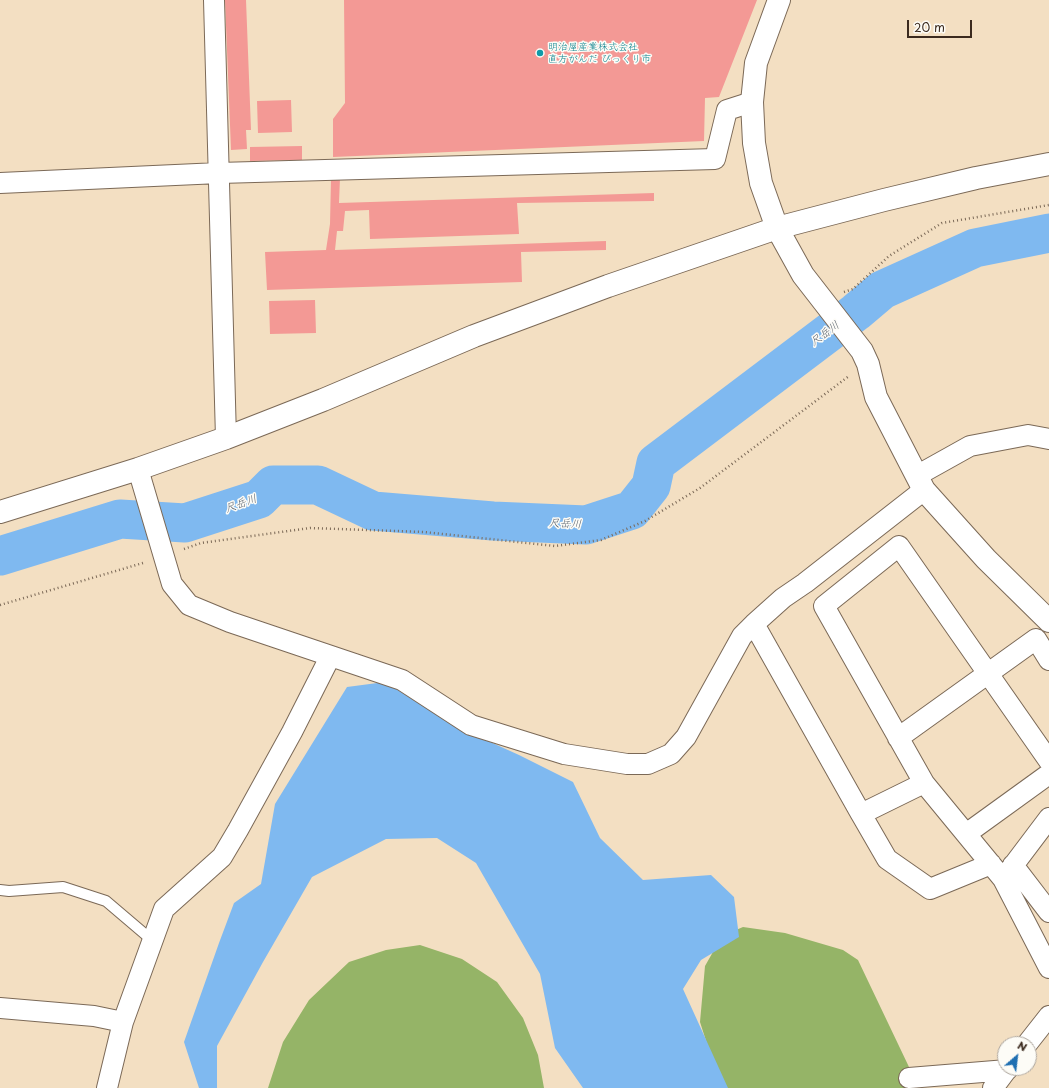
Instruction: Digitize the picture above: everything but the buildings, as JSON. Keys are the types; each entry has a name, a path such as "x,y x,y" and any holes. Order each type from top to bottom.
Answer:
{"street":[{"path":"214,0 226,438"},
{"path":"779,0 756,63 752,102 754,143 761,183 777,228 803,275 865,357 876,397 921,482 986,559 1049,621"},
{"path":"0,183 219,172 715,159 726,110 752,102"},
{"path":"0,512 226,438 323,400 474,336 608,286 777,228 976,178 1049,164"},
{"path":"138,468 172,584 189,605 230,622 309,648 330,657 402,680 471,725 564,754 627,764 648,764 671,754 686,737 742,636 783,598 805,583 921,482 970,446 1028,435 1049,439"},
{"path":"1049,762 899,546 824,606 924,783 966,834 1049,912"},
{"path":"754,624 887,859 930,889 1002,869 1049,818"},
{"path":"898,738 1036,639 1049,660"},
{"path":"107,1088 123,1022 164,909 222,857 292,732 330,657"},
{"path":"966,834 1049,774"},
{"path":"861,814 924,783"},
{"path":"1002,869 1049,968"},
{"path":"0,1008 94,1016 123,1022"},
{"path":"1033,1036 1049,1016"},
{"path":"909,1078 997,1070"},
{"path":"992,1088 1002,1076"}],"lane":[{"path":"0,890 9,891 63,887 106,900 153,941"}],"path":[{"path":"824,302 853,289 889,256 942,223 1049,205"},
{"path":"0,606 163,553 201,543 310,528 424,532 555,546 600,540 645,521 700,488 845,378 865,357"}],"green space":[{"path":"743,927 785,933 843,950 858,960 919,1088 721,1088 700,1022 705,966 722,936"},
{"path":"420,945 462,959 497,982 523,1018 538,1055 544,1088 268,1088 283,1042 309,1000 349,962 386,950"}],"water":[{"path":"385,682 455,726 519,755 573,782 600,838 643,880 711,875 734,897 739,937 701,960 683,989 728,1088 583,1088 555,1048 540,974 476,863 437,838 386,839 312,877 217,1046 217,1088 199,1088 184,1042 234,903 261,884 275,804 347,687"}],"waterway":[{"name":"尺岳川","path":"0,556 120,519 185,523 259,499 273,485 318,485 373,511 493,521 586,525 632,510 651,486 656,463 856,312 882,290 975,248 1049,233"}],"place":[{"name":"明治屋産業株式会社 直方がんだ びっくり市","path":"540,53"}]}
